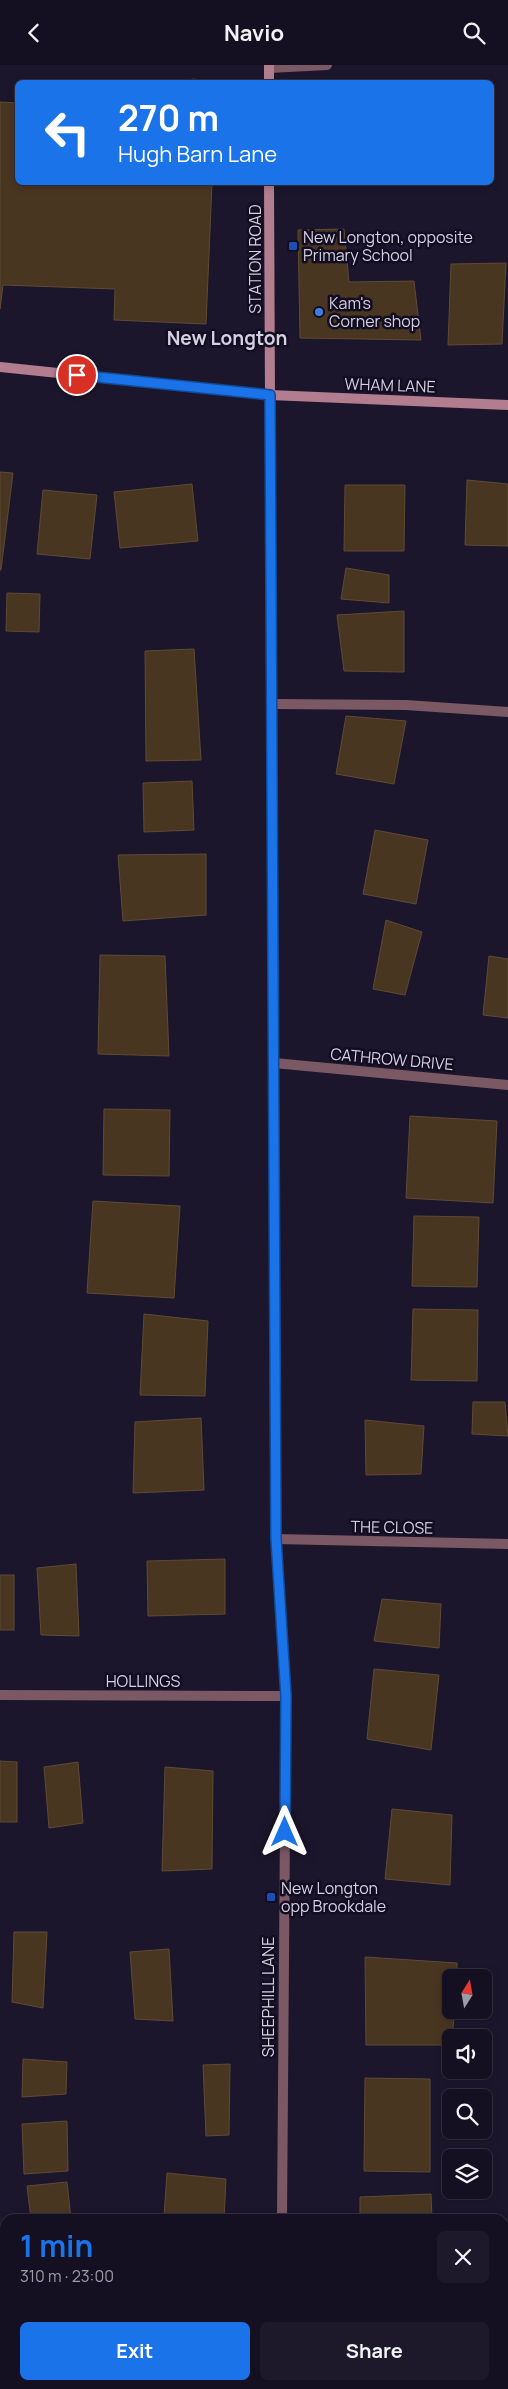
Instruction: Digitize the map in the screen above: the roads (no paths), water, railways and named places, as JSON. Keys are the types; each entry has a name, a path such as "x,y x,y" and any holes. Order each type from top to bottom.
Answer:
{"street":[{"path":"269,80 269,67 327,65"},
{"name":"STATION ROAD","path":"269,185 270,395"},
{"name":"WHAM LANE","path":"0,367 270,395 508,405"},
{"name":"SHEEPHILL LANE","path":"270,395 274,704 276,1539 286,1696 282,2214"},
{"path":"274,704 406,705 508,712"},
{"name":"CATHROW DRIVE","path":"274,1063 508,1085"},
{"name":"THE CLOSE","path":"276,1539 508,1544"},
{"name":"HOLLINGS","path":"0,1695 286,1696"}],"place":[{"name":"New Longton, opposite Primary School","path":"293,246"},
{"name":"Kam's Corner shop","path":"319,312"},
{"name":"New Longton opp Brookdale","path":"271,1897"}],"district":[{"name":"New Longton","path":"227,338"}]}
